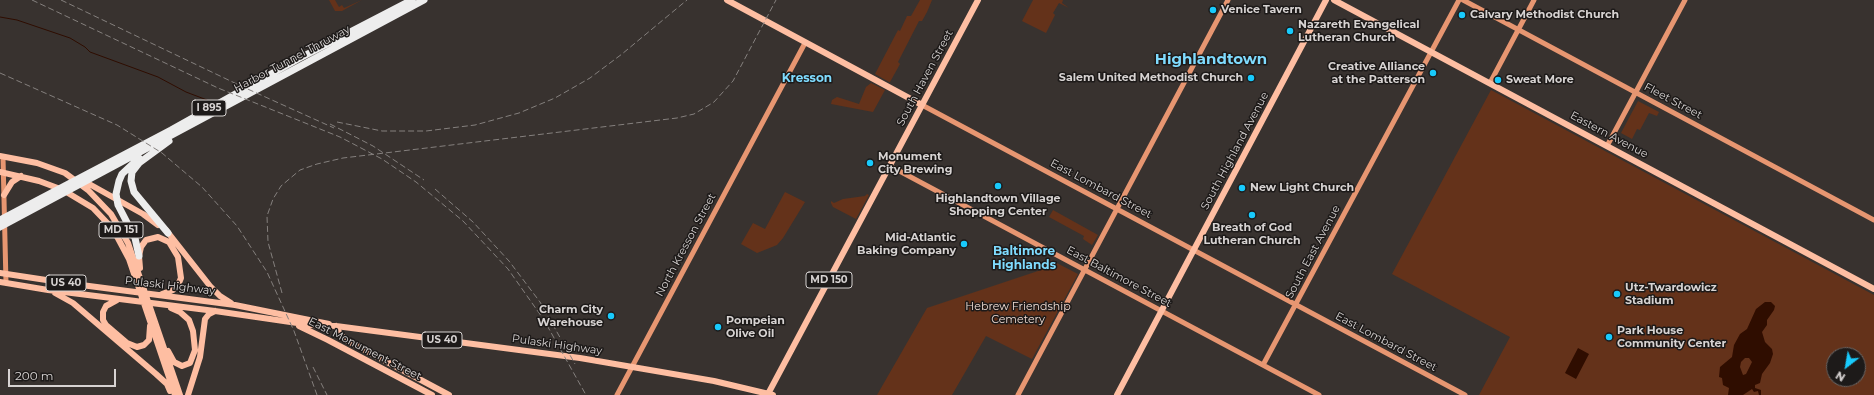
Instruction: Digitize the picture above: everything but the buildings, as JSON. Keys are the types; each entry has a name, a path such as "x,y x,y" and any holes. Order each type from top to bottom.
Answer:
{"highway":[{"path":"384,14 404,0"},
{"name":"Harbor Tunnel Thruway","path":"0,218 128,162 298,59 412,0"},
{"name":"Harbor Tunnel Thruway","path":"3,228 128,162 198,122 426,0"},
{"path":"128,162 142,160 198,122"},
{"path":"128,162 132,172 131,181 134,192 168,233"},
{"path":"128,162 119,180 117,200 120,210 133,232 139,256"}],"main road":[{"name":"East Lombard Street","path":"727,0 922,105"},
{"name":"South Haven Street","path":"890,166 978,0"},
{"name":"South Highland Avenue","path":"1117,395 1326,0"},
{"name":"Eastern Avenue","path":"1334,0 1874,289"},
{"name":"MD 151","path":"1,156 37,164 64,174 91,188 120,226 128,243 138,277 180,395"},
{"name":"MD 150","path":"769,395 890,166"},
{"name":"MD 151","path":"2,173 21,176 54,186 77,197 93,208 112,229 123,246 138,277"},
{"path":"4,195 12,182 21,176"},
{"path":"91,188 110,196 143,214 168,233 210,286 220,296 235,305"},
{"path":"138,277 139,256 143,242 154,237 166,239 174,248 180,266 180,281 173,290 158,295"},
{"name":"Pulaski Highway","path":"3,274 235,305 316,320 336,326"},
{"name":"Pulaski Highway","path":"3,283 289,322 336,326 633,366 714,381 769,395"},
{"path":"85,295 86,286"},
{"path":"48,290 73,304 156,374 166,384 173,395"},
{"path":"119,299 106,306 103,312 103,320 106,325 130,345 137,347 146,343 150,336 153,319"},
{"path":"153,319 174,362 182,366 188,365 192,360 194,350 192,326 180,312 160,304"},
{"path":"188,395 200,357 205,319 214,311"},
{"name":"MD 151","path":"153,319 173,395"},
{"name":"East Monument Street","path":"289,322 328,340 432,395"},
{"name":"East Monument Street","path":"336,326 340,334 346,340 449,395"}],"street":[{"path":"1018,395 1228,0"},
{"name":"South East Avenue","path":"1263,365 1459,0"},
{"name":"Fleet Street","path":"1463,0 1874,220"},
{"path":"1490,83 1534,0"},
{"path":"1607,146 1685,0"},
{"name":"North Kresson Street","path":"617,395 805,43"},
{"name":"East Lombard Street","path":"922,105 1465,395"},
{"path":"1,156 5,208 3,228 3,283"},
{"name":"East Baltimore Street","path":"890,166 1318,395"}],"green space":[{"path":"329,0 335,0 339,7 342,5 344,8 362,0 342,11 335,11"},
{"path":"920,0 932,0 922,21 919,21 898,62 900,64 889,82 875,74 898,30 900,31 907,16 911,16"},
{"path":"1033,0 1063,0 1062,3 1069,8 1059,3 1053,13 1055,15 1046,33 1022,21"},
{"path":"871,83 885,90 873,112 831,104 832,100 837,97 859,104 866,87"},
{"path":"1491,90 1874,295 1874,395 1479,395 1510,337 1392,274"},
{"path":"1638,101 1659,112 1657,116 1649,113 1640,130 1637,129 1632,139 1621,133"},
{"path":"785,192 805,202 783,238 777,245 757,253 741,244 753,223 765,229"},
{"path":"867,194 869,195 856,219 833,207 831,203 831,201 834,203 843,199 865,196"},
{"path":"1053,210 1098,235 1092,245 1083,239 1084,236 1049,217"},
{"name":"Hebrew Friendship Cemetery","path":"1051,260 1078,274 1032,359 986,336 952,395 877,395 927,308 1044,269"}],"shaded area":[{"path":"1765,302 1771,302 1775,306 1767,320 1767,325 1762,332 1765,342 1772,349 1773,354 1770,363 1762,374 1760,383 1755,385 1755,388 1761,390 1761,395 1759,395 1758,391 1754,392 1752,389 1743,395 1728,395 1729,388 1723,385 1722,378 1719,377 1720,367 1732,357 1734,345 1740,334 1747,329 1756,309","holes":["1745,358 1749,358 1752,362 1746,374 1743,375 1740,367 1741,362"]},
{"path":"1578,348 1589,354 1576,379 1565,373"}],"waterway":[{"path":"0,17 17,20 70,38 85,47 90,52 158,77 186,92 207,100"}],"railway":[{"path":"32,0 218,88 340,137 382,159 416,182 463,221 508,269 544,320 586,395"},
{"path":"61,0 241,86 334,128"},
{"path":"337,122 382,131 426,131 475,125 519,113 555,98 590,78 622,54 687,0"},
{"path":"282,293 268,242 267,216 273,199 281,186 300,170 317,164 343,158 677,118 694,114 714,102 733,81 776,0"},
{"path":"0,73 117,125 162,153 202,187 237,226 267,272 294,331 317,395"},
{"path":"330,124 373,146 424,180"},
{"path":"435,189 473,222 509,261 540,302 575,364"},
{"path":"313,367 327,395"}],"place":[{"name":"Venice Tavern","path":"1213,10"},
{"name":"Calvary Methodist Church","path":"1462,15"},
{"name":"Nazareth Evangelical Lutheran Church","path":"1290,31"},
{"name":"Creative Alliance at the Patterson","path":"1433,73"},
{"name":"Salem United Methodist Church","path":"1251,78"},
{"name":"Sweat More","path":"1498,80"},
{"name":"Monument City Brewing","path":"870,163"},
{"name":"Highlandtown Village Shopping Center","path":"998,186"},
{"name":"New Light Church","path":"1242,188"},
{"name":"Breath of God Lutheran Church","path":"1252,215"},
{"name":"Mid-Atlantic Baking Company","path":"964,244"},
{"name":"Utz-Twardowicz Stadium","path":"1617,294"},
{"name":"Charm City Warehouse","path":"611,316"},
{"name":"Pompeian Olive Oil","path":"718,327"},
{"name":"Park House Community Center","path":"1609,337"}],"district":[{"name":"Highlandtown","path":"1211,60"},
{"name":"Kresson","path":"807,78"},
{"name":"Baltimore Highlands","path":"1024,258"}]}
